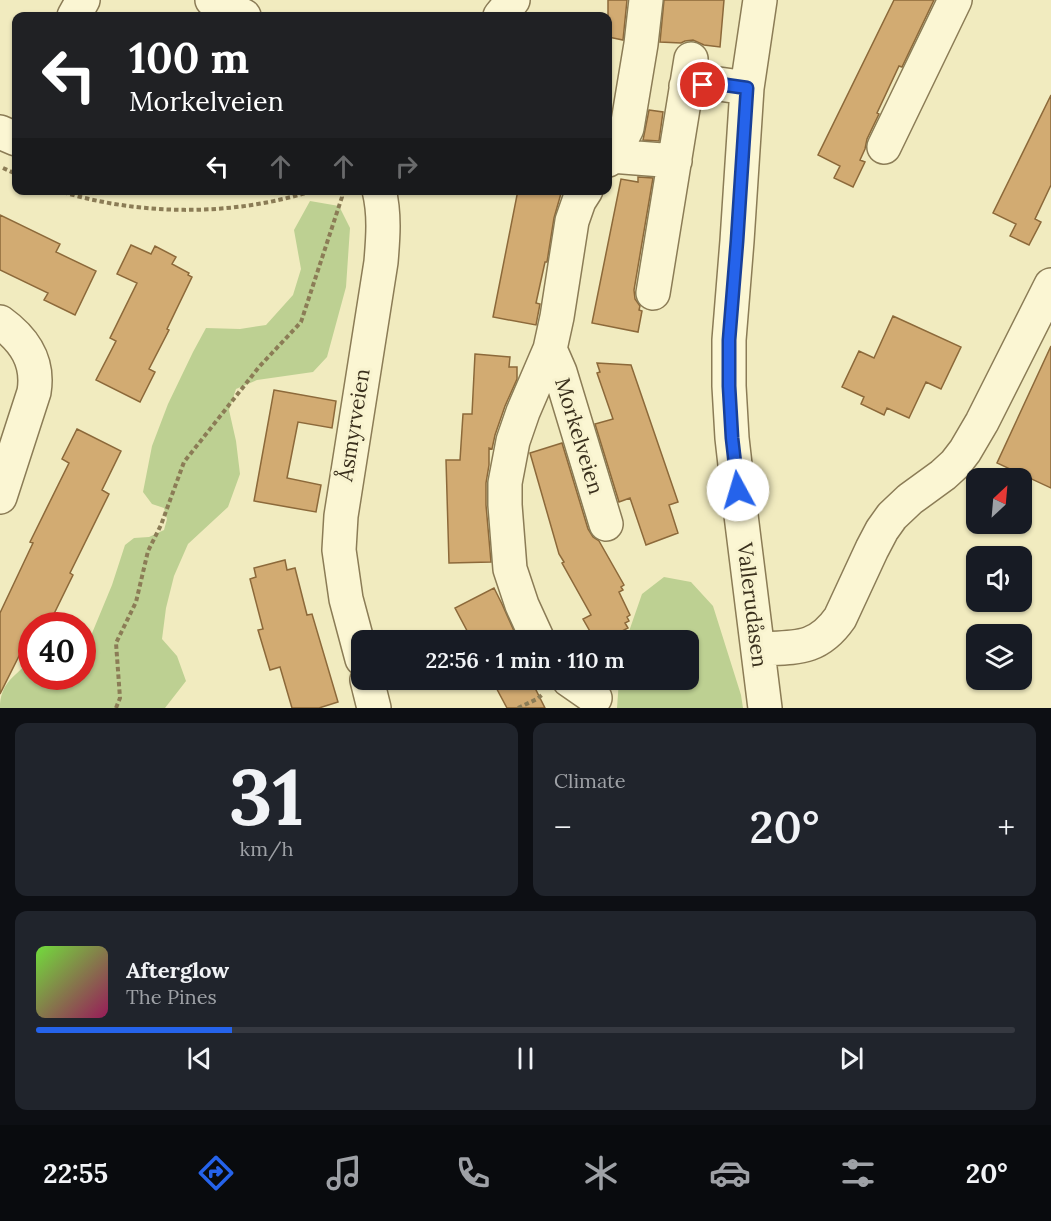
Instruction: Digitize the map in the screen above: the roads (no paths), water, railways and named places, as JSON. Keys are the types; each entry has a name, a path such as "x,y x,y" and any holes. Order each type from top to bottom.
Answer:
{"street":[{"path":"212,0 236,12"},
{"path":"503,12 513,0"},
{"path":"612,153 627,128 646,0"},
{"name":"Vallerudåsen","path":"760,0 747,88 729,340 729,386 732,438 765,708"},
{"path":"884,147 956,0"},
{"path":"653,293 688,72 719,84 747,88"},
{"path":"612,158 675,161"},
{"name":"Åsmyrveien","path":"354,630 346,599 339,550 341,516 381,262 383,232 380,195"},
{"name":"Morkelveien","path":"534,630 510,569 505,483 523,412 550,349 572,221 583,195"},
{"path":"758,649 808,645 826,635 833,628 882,530 892,516 910,499 955,465 970,444 1051,285"},
{"path":"0,322 26,348 36,379 34,392 0,497"},
{"name":"Morkelveien","path":"550,349 560,372 606,524"},
{"path":"370,690 374,708"}]}
